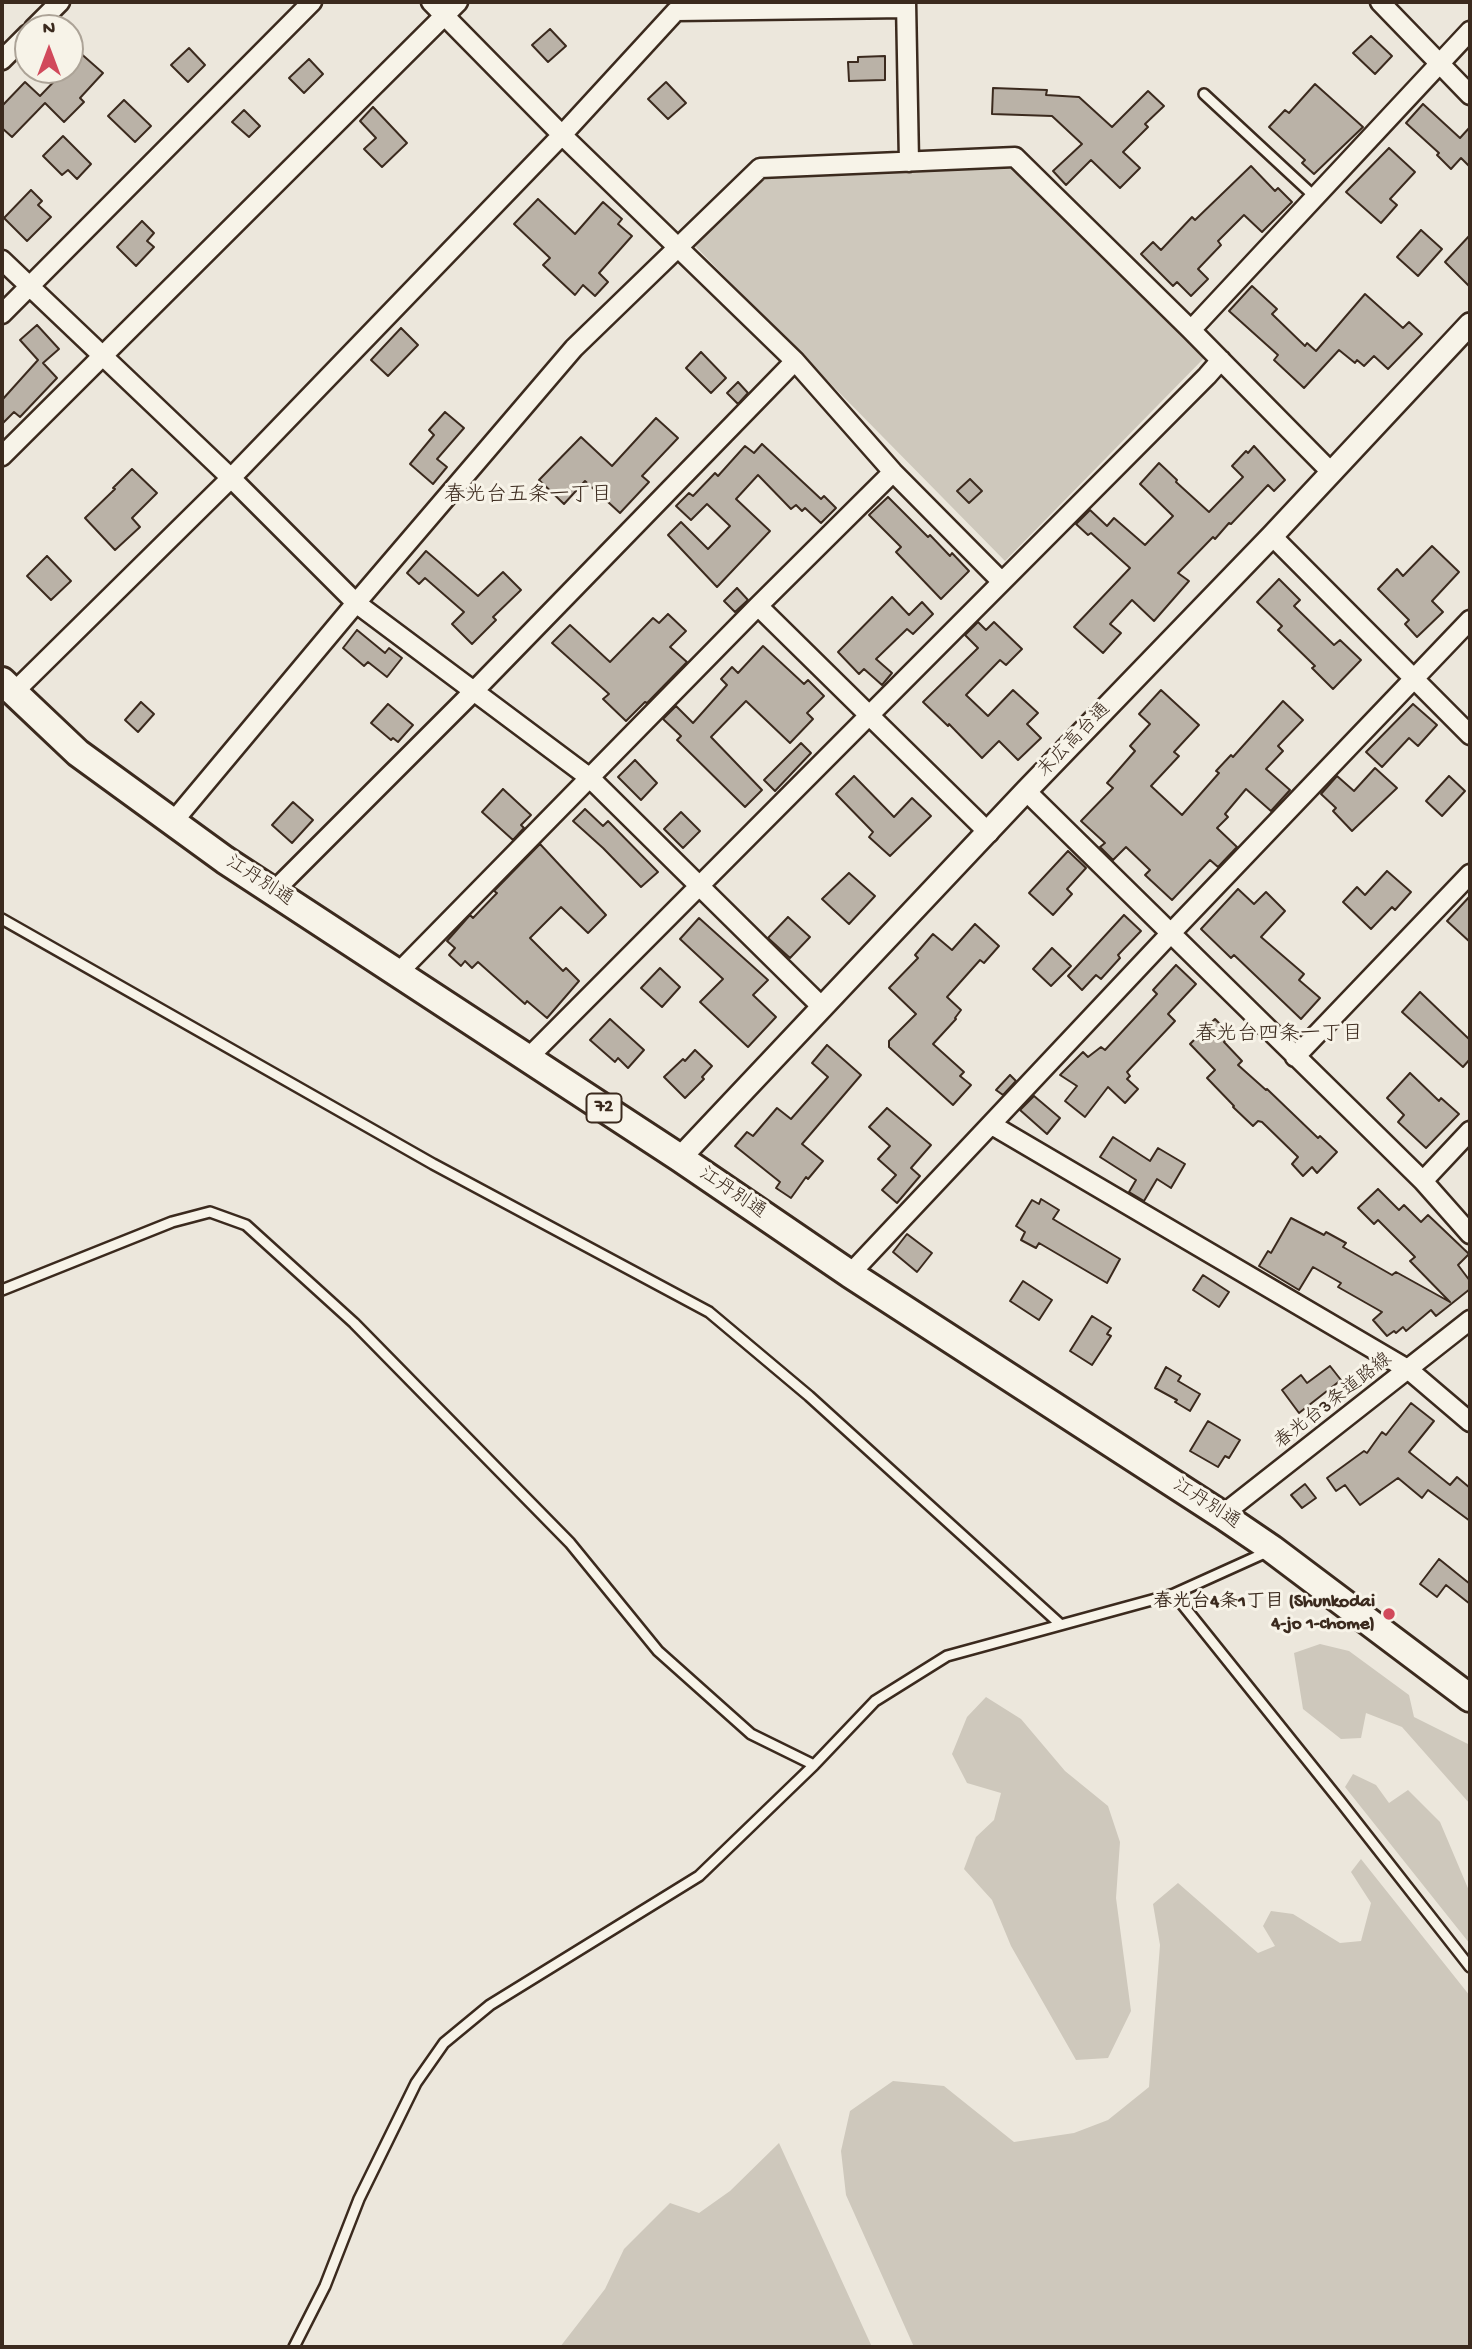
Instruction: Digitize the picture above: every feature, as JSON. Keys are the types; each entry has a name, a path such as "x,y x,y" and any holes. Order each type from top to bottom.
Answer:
{"main road":[{"name":"江丹別通","path":"8,686 78,753 225,860 680,1158 850,1274 1223,1515 1470,1698"}],"street":[{"path":"2,314 312,2"},
{"path":"431,2 562,135 795,361 893,472 1001,581"},
{"path":"2,456 458,2"},
{"path":"1380,2 1470,95"},
{"path":"8,686 231,478 562,135 676,11 906,5 909,162"},
{"path":"1191,330 1470,31"},
{"path":"172,823 574,348 760,168 1015,157 1331,471"},
{"path":"2,260 231,478 356,603 590,778 823,1008"},
{"name":"末広高台通","path":"680,1158 1470,324"},
{"path":"528,1058 1221,360"},
{"path":"274,891 475,690 795,361"},
{"path":"398,973 893,472"},
{"path":"1272,536 1470,735"},
{"path":"758,606 989,833"},
{"path":"850,1274 1170,933 1470,620"},
{"path":"1026,791 1423,1181 1470,1234"},
{"path":"1295,1057 1470,874"},
{"path":"992,1125 1409,1370 1470,1422"},
{"path":"1423,1181 1470,1131"},
{"name":"春光台3条道路線","path":"1223,1515 1470,1320"}],"lane":[{"path":"1204,94 1315,197"},
{"path":"2,919 433,1164 709,1312 809,1396 1060,1624"},
{"path":"2,1290 172,1222 210,1212 246,1225 354,1323 570,1544 658,1651 751,1734 814,1765"},
{"path":"294,2347 325,2286 359,2199 416,2083 443,2042 490,2005 699,1876 814,1765 875,1701 947,1656 1174,1594 1272,1549"},
{"path":"1174,1594 1470,1967"}],"shaded area":[{"path":"1021,164 1210,352 1005,561 693,244 759,179"},
{"path":"1320,1644 1349,1651 1409,1695 1414,1717 1470,1745 1470,1804 1402,1727 1366,1713 1361,1738 1341,1739 1303,1709 1294,1653"},
{"path":"986,1697 1021,1719 1065,1771 1108,1806 1120,1842 1116,1898 1131,2011 1108,2058 1076,2060 1011,1946 992,1900 964,1869 976,1837 994,1820 1001,1793 967,1783 952,1754 967,1717"},
{"path":"1353,1774 1376,1785 1389,1803 1408,1790 1440,1822 1470,1893 1470,1944 1345,1787"},
{"path":"1361,1859 1470,1996 1470,2347 914,2347 846,2195 841,2151 850,2111 893,2081 944,2086 1014,2142 1074,2133 1108,2120 1149,2087 1160,1945 1153,1904 1178,1883 1258,1953 1275,1946 1263,1926 1271,1911 1293,1914 1340,1943 1361,1941 1371,1903 1351,1872"},
{"path":"779,2143 872,2347 560,2347 605,2289 624,2249 670,2203 699,2213 730,2191"}],"building":[{"path":"550,29 566,46 548,62 532,45"},
{"path":"1371,36 1392,56 1375,74 1353,53"},
{"path":"189,48 205,65 188,82 171,65"},
{"path":"84,56 103,73 80,98 84,102 64,122 45,103 12,137 2,128 2,106 23,84 27,84 40,96 52,84 84,84"},
{"path":"885,56 885,80 849,81 848,62 858,62 858,57"},
{"path":"309,59 323,74 304,93 289,78"},
{"path":"666,82 686,103 668,119 648,99"},
{"path":"1315,84 1363,127 1314,174 1302,163 1305,160 1269,127 1285,110 1289,113"},
{"path":"993,88 1047,90 1046,95 1079,97 1112,127 1148,91 1164,106 1145,124 1148,127 1123,152 1140,168 1120,188 1091,160 1066,185 1053,171 1082,144 1052,116 992,114"},
{"path":"124,100 151,126 135,142 108,116"},
{"path":"1423,104 1460,138 1470,127 1470,167 1461,158 1451,169 1437,155 1439,153 1406,123"},
{"path":"373,107 407,143 382,167 364,149 376,138 360,121"},
{"path":"244,110 260,126 249,137 232,122"},
{"path":"63,136 91,164 77,179 68,170 62,175 43,156"},
{"path":"1389,148 1415,172 1390,199 1397,205 1381,223 1346,192"},
{"path":"1251,166 1275,191 1278,188 1292,202 1262,232 1244,215 1218,241 1221,245 1198,269 1208,279 1191,296 1177,282 1173,286 1141,254 1153,242 1161,250 1192,217 1195,220"},
{"path":"31,190 42,201 38,205 51,217 27,241 4,218"},
{"path":"538,199 575,234 603,202 622,219 618,224 632,236 599,273 608,282 595,296 583,285 575,295 543,265 550,258 514,224"},
{"path":"142,221 154,233 147,241 154,247 136,266 117,247"},
{"path":"1421,230 1442,249 1418,276 1397,257"},
{"path":"1470,235 1470,287 1445,262"},
{"path":"1252,286 1277,309 1272,314 1305,346 1307,343 1316,351 1365,294 1403,328 1409,322 1422,334 1388,369 1374,356 1364,366 1357,360 1355,363 1339,350 1304,388 1274,360 1278,355 1229,311"},
{"path":"37,325 59,349 43,363 57,378 20,417 14,412 2,424 2,400 38,360 20,340"},
{"path":"401,328 418,345 388,376 371,360"},
{"path":"701,352 726,378 711,393 686,368"},
{"path":"738,382 748,393 738,404 727,393"},
{"path":"445,412 464,428 437,459 447,467 433,484 410,464 434,435 429,430"},
{"path":"656,418 678,438 642,476 649,482 620,513 585,481 564,504 539,480 581,437 612,466"},
{"path":"762,444 821,499 824,496 836,508 821,523 805,508 802,511 796,505 791,509 758,475 736,499 770,531 717,587 668,535 681,522 708,549 730,526 707,504 691,520 676,506 689,493 693,496 715,473 718,476 745,446 754,453"},
{"path":"1254,446 1285,480 1274,491 1268,485 1178,573 1189,581 1154,621 1132,600 1110,624 1121,633 1103,653 1074,627 1130,568 1091,533 1088,535 1076,524 1090,510 1107,526 1114,518 1145,545 1173,516 1140,484 1159,463 1209,512 1243,477 1232,466"},
{"path":"132,469 157,493 132,518 140,527 115,550 85,518"},
{"path":"970,479 982,491 969,503 957,491"},
{"path":"888,497 928,537 930,535 950,556 952,553 969,571 941,599 896,552 901,547 869,515"},
{"path":"1432,546 1459,572 1432,601 1443,612 1417,637 1405,624 1409,620 1378,589 1397,569 1403,576"},
{"path":"426,551 478,596 503,572 521,590 493,617 496,620 472,644 452,624 464,612 425,578 419,584 407,573"},
{"path":"47,556 71,581 51,600 27,576"},
{"path":"1279,579 1300,600 1294,606 1334,645 1340,640 1361,660 1333,689 1312,668 1315,666 1278,630 1282,626 1257,602"},
{"path":"737,588 748,600 735,612 724,601"},
{"path":"892,597 909,615 922,602 933,614 913,634 907,629 876,659 892,673 882,685 864,669 859,674 838,652"},
{"path":"668,614 686,631 670,647 687,662 626,721 603,699 609,694 552,643 570,625 610,662 653,618 659,623"},
{"path":"978,622 986,630 994,622 1022,649 1006,665 1000,660 966,695 988,716 1013,690 1038,713 1027,724 1041,738 1018,760 999,741 982,758 923,702 978,648 965,635"},
{"path":"357,630 385,653 389,648 402,658 387,677 368,662 364,666 343,648"},
{"path":"763,646 804,684 808,680 824,696 807,713 813,719 790,743 746,701 711,737 762,790 745,807 677,740 681,736 663,719 676,706 693,723 727,685 721,679 732,667 738,673"},
{"path":"1161,690 1199,725 1174,752 1179,756 1151,786 1182,815 1219,773 1216,771 1231,755 1233,757 1283,701 1303,720 1278,746 1283,751 1266,769 1290,790 1271,811 1246,789 1225,814 1228,817 1217,828 1237,847 1218,867 1210,860 1172,900 1145,875 1150,870 1126,847 1113,860 1100,847 1105,843 1081,821 1113,788 1107,783 1135,751 1130,746 1150,724 1139,714"},
{"path":"141,702 154,714 138,732 125,720"},
{"path":"388,704 413,725 398,742 393,738 391,740 371,723"},
{"path":"1413,704 1437,725 1418,746 1409,738 1382,767 1366,752"},
{"path":"801,743 811,753 775,791 764,780"},
{"path":"635,760 657,783 641,800 618,777"},
{"path":"1375,768 1397,788 1352,831 1333,811 1336,808 1321,794 1337,776 1354,791"},
{"path":"854,776 894,817 912,798 931,816 890,856 869,837 873,832 836,794"},
{"path":"1449,776 1465,791 1442,816 1426,801"},
{"path":"503,789 531,815 521,825 524,828 513,840 482,812"},
{"path":"293,802 313,820 292,843 272,825"},
{"path":"585,809 603,826 608,821 658,872 641,887 573,821"},
{"path":"681,812 700,831 683,848 664,829"},
{"path":"540,844 606,915 588,933 561,907 530,938 563,971 566,968 579,981 547,1018 527,1001 525,1004 478,962 472,968 465,961 461,966 449,955 455,948 447,941 470,915 473,918 497,893 494,891"},
{"path":"1068,851 1086,868 1067,889 1072,894 1053,915 1029,893"},
{"path":"1387,871 1411,892 1395,910 1392,907 1371,929 1343,902 1357,887 1365,895"},
{"path":"849,873 875,896 849,924 822,899"},
{"path":"1238,889 1254,904 1266,892 1285,911 1261,937 1304,974 1299,980 1320,998 1301,1019 1234,955 1231,958 1201,929"},
{"path":"1470,896 1470,942 1447,921"},
{"path":"1124,915 1141,931 1118,955 1120,958 1101,979 1096,975 1082,990 1068,976"},
{"path":"788,917 810,937 790,958 768,938"},
{"path":"699,918 768,980 753,995 776,1017 748,1047 700,1002 723,979 680,939"},
{"path":"975,924 999,946 984,963 980,960 947,997 961,1010 933,1044 964,1072 960,1076 971,1085 953,1105 889,1047 889,1041 916,1014 889,988 918,958 915,955 933,934 952,950"},
{"path":"1052,948 1071,966 1051,986 1033,969"},
{"path":"1176,965 1196,984 1168,1014 1175,1021 1127,1072 1130,1076 1127,1079 1138,1089 1125,1103 1108,1087 1085,1117 1065,1101 1077,1086 1060,1075 1083,1052 1088,1057 1101,1047 1105,1050 1157,994 1153,990"},
{"path":"660,968 680,987 662,1007 641,988"},
{"path":"1420,992 1470,1040 1470,1059 1463,1067 1402,1012"},
{"path":"610,1019 644,1050 628,1068 618,1058 615,1062 590,1040"},
{"path":"1215,1019 1231,1035 1224,1042 1242,1061 1238,1065 1337,1152 1317,1173 1312,1167 1303,1176 1292,1164 1298,1157 1262,1122 1258,1121 1253,1126 1207,1078 1215,1070 1190,1044"},
{"path":"827,1045 861,1075 802,1144 823,1161 808,1179 806,1177 791,1198 776,1188 780,1182 735,1146 747,1132 753,1136 777,1108 791,1119 828,1077 812,1063"},
{"path":"695,1050 712,1066 702,1077 704,1079 685,1098 664,1077"},
{"path":"1410,1073 1439,1101 1441,1098 1459,1114 1426,1148 1398,1122 1404,1115 1387,1098"},
{"path":"1010,1075 1016,1081 1003,1095 996,1090"},
{"path":"1034,1096 1060,1118 1047,1134 1020,1110"},
{"path":"887,1108 931,1145 911,1168 920,1176 897,1203 882,1190 896,1175 878,1159 890,1146 869,1127"},
{"path":"1113,1137 1150,1161 1158,1148 1185,1164 1171,1188 1157,1179 1144,1201 1129,1192 1136,1180 1100,1157"},
{"path":"1378,1189 1399,1210 1404,1205 1421,1222 1428,1215 1469,1254 1458,1265 1470,1281 1470,1289 1436,1316 1431,1310 1406,1331 1403,1327 1387,1336 1373,1320 1382,1312 1338,1287 1341,1283 1313,1267 1299,1290 1259,1266 1268,1251 1271,1253 1291,1218 1324,1235 1326,1232 1346,1243 1343,1247 1392,1275 1396,1272 1450,1302 1410,1261 1415,1257 1378,1220 1374,1224 1358,1208"},
{"path":"1041,1199 1059,1210 1053,1219 1120,1259 1107,1283 1039,1243 1036,1248 1021,1240 1025,1232 1016,1226 1032,1200 1039,1204"},
{"path":"907,1234 932,1253 917,1272 893,1252"},
{"path":"1203,1275 1229,1292 1219,1307 1193,1290"},
{"path":"1023,1281 1052,1300 1039,1320 1010,1301"},
{"path":"1092,1316 1111,1328 1107,1334 1111,1336 1092,1365 1070,1351"},
{"path":"1330,1366 1341,1380 1299,1413 1282,1390 1301,1375 1307,1383"},
{"path":"1166,1367 1181,1376 1178,1381 1200,1394 1190,1411 1155,1388"},
{"path":"1411,1403 1434,1421 1409,1452 1450,1485 1457,1477 1470,1488 1470,1521 1428,1490 1422,1498 1398,1478 1360,1505 1345,1485 1336,1491 1327,1478 1364,1451 1367,1453 1382,1432 1386,1435"},
{"path":"1208,1421 1240,1440 1229,1458 1225,1456 1218,1467 1190,1451"},
{"path":"1305,1484 1316,1498 1302,1508 1291,1495"},
{"path":"1439,1559 1470,1584 1470,1604 1446,1585 1437,1597 1420,1584"}],"place":[{"name":"春光台4条1丁目 (Shunkodai 4-jo 1-chome)","path":"1389,1614"}],"district":[{"name":"春光台五条一丁目","path":"528,497"},
{"name":"春光台四条一丁目","path":"1279,1036"}]}
